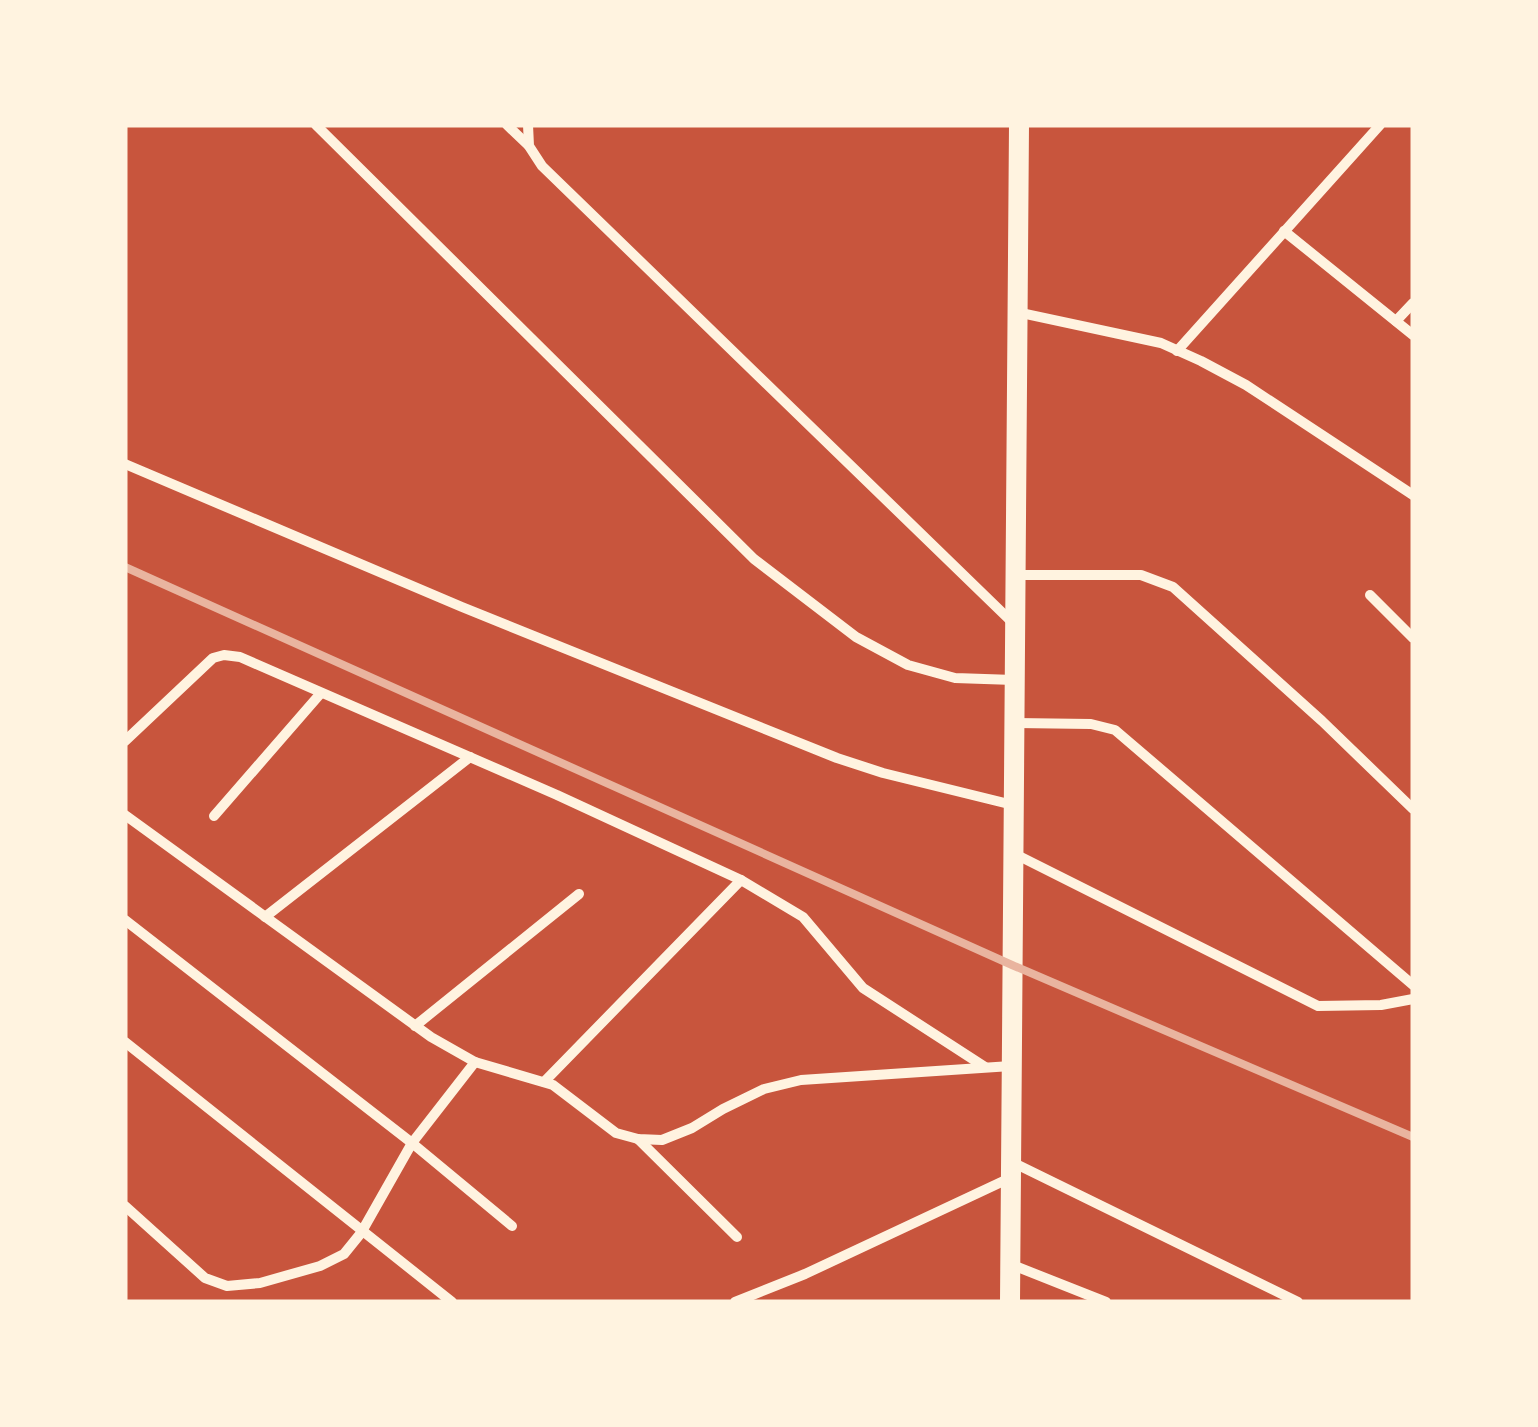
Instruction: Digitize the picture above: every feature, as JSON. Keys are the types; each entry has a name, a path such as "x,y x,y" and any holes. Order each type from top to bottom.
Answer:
{"main road":[{"path":"1010,1302 1019,125"}],"street":[{"path":"316,125 754,560 856,636 908,664 955,678 1014,680"},
{"path":"507,125 529,146 542,166 1014,624"},
{"path":"528,125 529,146"},
{"path":"1177,351 1380,125"},
{"path":"1284,231 1413,335"},
{"path":"1396,321 1413,303"},
{"path":"1016,312 1161,344 1177,351 1246,385 1413,494"},
{"path":"125,464 837,758 1013,805"},
{"path":"1015,576 1141,575 1173,586 1413,809"},
{"path":"1370,595 1413,638"},
{"path":"125,741 213,658 240,657 741,880 804,916 864,988 985,1068"},
{"path":"214,816 322,693"},
{"path":"1014,723 1091,724 1115,730 1413,985"},
{"path":"266,917 470,757"},
{"path":"125,815 415,1026 475,1062 553,1085 616,1133 662,1140 764,1090 801,1080 1011,1066"},
{"path":"1013,853 1318,1006 1380,1005 1413,999"},
{"path":"544,1082 741,880"},
{"path":"415,1026 578,894"},
{"path":"125,920 512,1226"},
{"path":"125,1042 452,1302"},
{"path":"125,1206 206,1278 227,1286 260,1283 320,1266 344,1254 361,1233 412,1144 475,1062"},
{"path":"638,1139 736,1237"},
{"path":"736,1302 804,1274 1011,1169 1298,1302"},
{"path":"1010,1264 1106,1302"},
{"path":"1072,1286 1073,1302"}],"railway":[{"path":"125,567 1012,965 1413,1137"}]}
